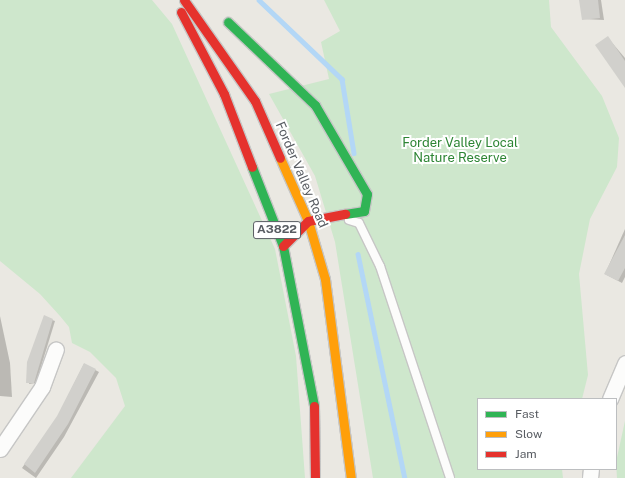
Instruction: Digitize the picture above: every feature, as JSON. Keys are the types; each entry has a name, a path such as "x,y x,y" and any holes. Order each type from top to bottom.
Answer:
{"main road":[{"name":"A3822","path":"175,0 224,94 283,246 314,395 315,478"},
{"name":"Forder Valley Road","path":"184,0 222,50 255,101 308,221 325,279 351,478"},
{"path":"228,22 315,105 367,194 364,211 341,217 318,217 308,221 283,246"}],"street":[{"path":"1,448 42,388 56,349"},
{"path":"610,398 625,363"}],"lane":[{"path":"341,217 359,223 380,266 450,478"}],"green space":[{"path":"0,0 152,0 172,24 275,249 296,356 305,478 71,478 125,406 116,378 90,352 72,343 69,327 60,316 40,294 0,261"},
{"name":"Forder Valley Local Nature Reserve","path":"324,0 549,0 551,27 602,96 619,138 617,167 590,219 579,274 588,375 582,398 477,398 477,470 562,470 563,478 373,478 335,242 315,176 269,94 329,79 321,42 340,31"},
{"path":"625,421 625,478 617,478 617,457"}],"building":[{"path":"579,0 598,0 600,18 582,20"},
{"path":"608,36 625,61 625,88 595,45"},
{"path":"625,235 625,268 618,281 604,274"},
{"path":"44,315 53,319 34,383 26,383 27,362"},
{"path":"84,363 96,369 68,424 35,473 24,464 57,416"}],"waterway":[{"path":"259,0 342,79 354,153"},
{"path":"358,254 405,478"}],"traffic: fast":[{"path":"228,22 315,105 367,194 364,211 345,214"},
{"path":"252,167 283,246 314,406"}],"traffic: slow":[{"path":"280,158 308,221 325,279 351,478"}],"traffic: jam":[{"path":"184,0 255,101 280,158"},
{"path":"181,12 224,94 252,167"},
{"path":"283,246 308,221 345,214"},
{"path":"314,406 315,478"}]}
